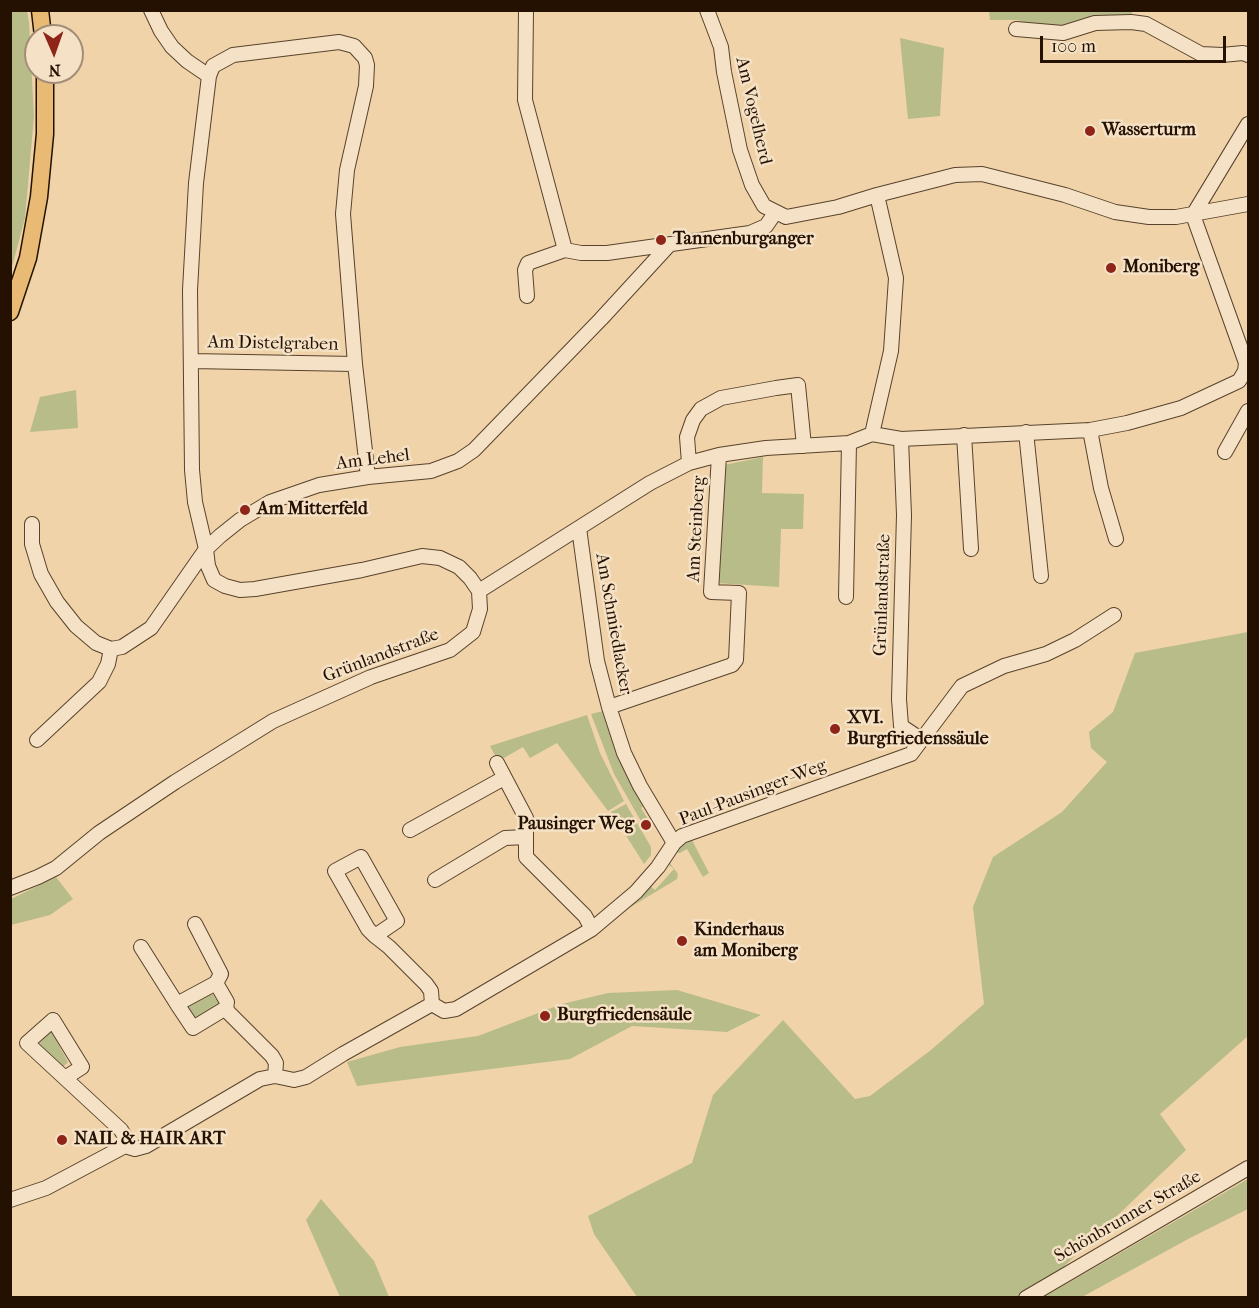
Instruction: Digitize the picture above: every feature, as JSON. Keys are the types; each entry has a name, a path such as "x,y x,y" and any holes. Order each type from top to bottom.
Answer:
{"main road":[{"path":"10,312 28,258 39,197 45,134 45,84"}],"street":[{"path":"151,10 171,47 209,76"},
{"path":"526,10 525,100 565,250"},
{"name":"Am Vogelherd","path":"707,10 721,47 740,150 752,185 764,206 775,213"},
{"path":"1016,29 1063,33 1095,23 1131,22 1146,24 1200,54 1243,53 1248,55"},
{"path":"368,477 355,364 343,214 347,170 366,86 365,58 354,46 346,43 300,46 234,56 213,66 209,76 196,183 190,290 192,470 195,502 208,566 214,580 240,590 352,572 422,556 440,558 459,567 479,591 650,483 689,464 719,455 766,448 849,443 872,434 901,439 1090,430 1127,423 1181,408 1239,381 1247,372 1246,363 1193,215"},
{"path":"1193,215 1248,124"},
{"path":"527,296 525,270 528,263 565,250 581,253 607,253 750,233 766,226 775,213 786,217 838,207 955,175 982,174 1065,195 1115,212 1149,217 1176,218 1248,204"},
{"path":"872,434 891,351 896,278 878,195"},
{"name":"Am Lehel","path":"111,649 122,647 150,628 206,549 240,520 270,502 319,485 368,477 432,471 474,450 669,245"},
{"name":"Am Distelgraben","path":"191,361 355,364"},
{"path":"689,464 687,437 693,420 701,408 721,398 776,388 798,385 804,446"},
{"path":"1225,452 1248,411"},
{"path":"1090,430 1101,488 1116,539"},
{"path":"1026,432 1041,576"},
{"path":"964,435 971,549"},
{"name":"Grünlandstraße","path":"901,439 904,515 899,699 901,726 922,740"},
{"name":"Grünlandstraße","path":"846,597 849,443"},
{"name":"Am Steinberg","path":"609,707 732,664 736,660 739,593 711,592 719,455"},
{"path":"32,524 32,544 41,574 57,602 76,626 96,643 111,649 108,664 99,682 37,740"},
{"name":"Am Schmiedlacker","path":"579,528 597,661 609,707 624,753 640,786 674,843"},
{"name":"Grünlandstraße","path":"10,888 38,878 56,868 99,833 273,721 370,677 450,650 473,632 480,609 479,591"},
{"name":"Paul-Pausinger-Weg","path":"674,843 682,836 700,829 911,754 962,686 1004,666 1046,654 1075,640 1114,615"},
{"path":"496,763 526,818 526,857 585,916 592,929"},
{"path":"410,830 493,782 504,778"},
{"path":"435,879 505,838 526,837"},
{"path":"432,1004 444,1011 456,1009 592,929 636,892 658,867 674,843"},
{"path":"375,936 397,921 361,857 335,872 369,929 375,936 389,947 426,984 431,991 432,1004"},
{"path":"177,1004 216,983 221,974 195,924"},
{"path":"141,946 193,1028 226,1008 227,1002 216,983"},
{"path":"10,1200 46,1188 125,1146 135,1149 146,1146 260,1079 275,1076 294,1080 306,1077 432,1004"},
{"path":"226,1008 272,1056 276,1063 275,1076"},
{"path":"65,1078 122,1130 125,1146"},
{"name":"Schönbrunner Straße","path":"1026,1298 1248,1168"}],"green space":[{"path":"11,10 27,11 29,24 24,24 24,84 32,84 34,116 25,218 11,271"},
{"path":"989,11 1132,11 1132,18 1105,17 1046,28 1017,20 990,20"},
{"path":"900,38 944,48 940,116 908,119"},
{"path":"76,390 78,428 30,432 40,397"},
{"path":"763,457 762,493 804,494 803,529 781,529 779,587 716,583 724,465"},
{"path":"1248,632 1248,1036 1160,1114 1186,1150 1032,1297 637,1297 594,1234 588,1216 692,1163 713,1095 783,1020 855,1099 870,1096 931,1050 984,1004 973,907 993,857 1062,812 1107,762 1091,748 1089,732 1113,712 1135,653"},
{"path":"603,711 617,751 646,804 641,808 652,826 646,830 614,774 591,714"},
{"path":"587,715 600,753 624,801 608,811 557,743 530,758 523,747 504,758 497,759 490,746"},
{"path":"626,804 651,847 651,855 644,864 611,812"},
{"path":"692,840 709,873 703,877 687,849 680,853 674,852 681,842 685,844"},
{"path":"669,862 678,874 677,879 629,908 649,885 655,890 674,869 668,864"},
{"path":"56,877 73,899 50,915 11,925 11,899"},
{"path":"677,990 761,1015 727,1032 632,1026 570,1059 357,1086 347,1062 400,1047 478,1036 562,1004 608,993"},
{"path":"211,992 219,1004 195,1019 187,1006"},
{"path":"51,1031 68,1062 62,1068 38,1045"},
{"path":"1248,1179 1248,1209 1082,1297 1044,1297"},
{"path":"321,1199 374,1261 389,1297 340,1297 306,1220"}],"place":[{"name":"Wasserturm","path":"1090,131"},
{"name":"Tannenburganger","path":"661,240"},
{"name":"Moniberg","path":"1111,268"},
{"name":"Am Mitterfeld","path":"245,510"},
{"name":"XVI. Burgfriedenssäule","path":"835,729"},
{"name":"Pausinger Weg","path":"646,825"},
{"name":"Kinderhaus am Moniberg","path":"682,941"},
{"name":"Burgfriedensäule","path":"545,1016"},
{"name":"NAIL & HAIR ART","path":"62,1140"}]}
